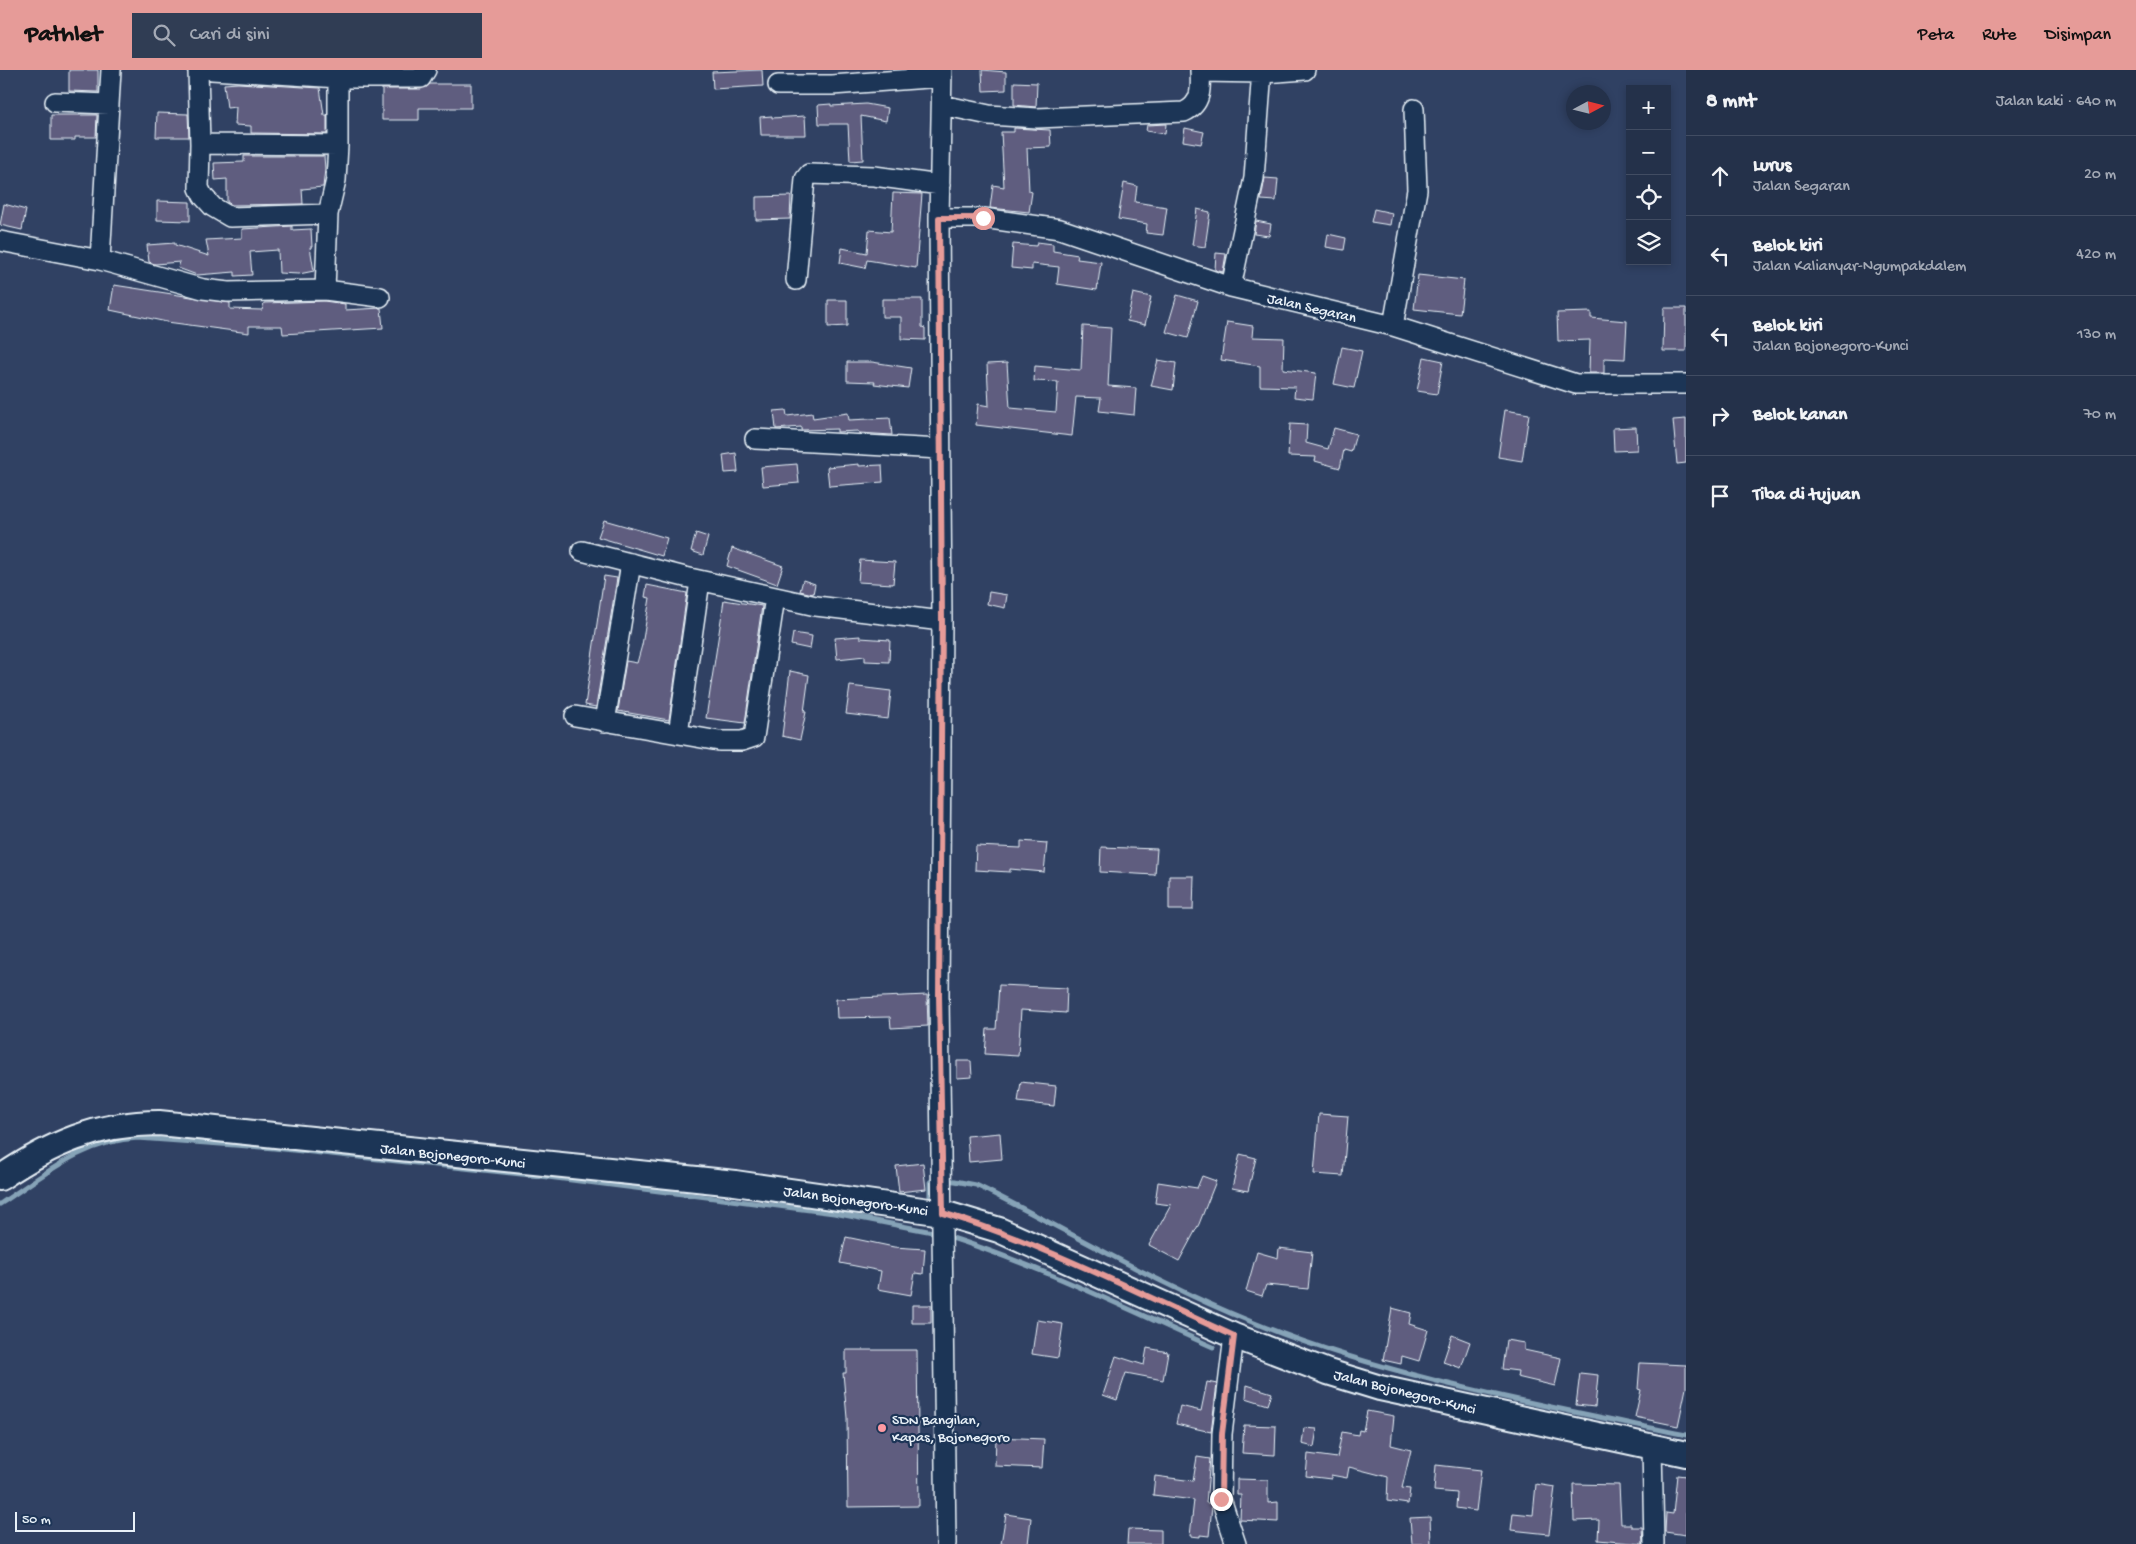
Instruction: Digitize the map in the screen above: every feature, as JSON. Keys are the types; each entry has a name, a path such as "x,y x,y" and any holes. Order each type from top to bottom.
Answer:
{"main road":[{"name":"Jalan Bojonegoro-Kunci","path":"0,1178 69,1138 131,1123 159,1123 734,1183 937,1221 999,1230 1234,1336 1328,1372 1380,1388 1686,1454"}],"street":[{"path":"100,260 111,70"},
{"path":"198,70 200,188 203,196 213,207 230,217 328,214"},
{"path":"212,70 421,78 426,70"},
{"path":"942,105 989,115 1038,118 1184,112 1193,108 1199,101 1200,71 1262,72 1305,70"},
{"path":"1231,287 1254,178 1262,72"},
{"path":"325,290 328,214 336,180 338,74"},
{"path":"778,85 832,85 942,74 939,218 942,621 939,995 942,1179 937,1221 946,1544"},
{"path":"55,102 109,104"},
{"path":"1393,326 1417,190 1414,109"},
{"path":"200,144 338,145"},
{"path":"796,280 805,179 809,174 874,176 940,185"},
{"name":"Jalan Segaran","path":"939,218 1006,220 1060,229 1231,287 1393,326 1576,384 1686,384"},
{"path":"0,241 100,260 203,289 228,292 325,290 380,297"},
{"path":"755,439 940,449"},
{"path":"582,551 700,581 816,606 942,621"},
{"path":"605,722 631,563"},
{"path":"678,734 700,581"},
{"path":"575,716 719,741 742,742 754,737 775,597"},
{"path":"1234,1336 1222,1434 1221,1499 1236,1544"},
{"path":"1652,1447 1654,1544"}],"building":[{"path":"69,70 98,70 98,92 69,91"},
{"path":"762,70 763,86 713,89 712,72"},
{"path":"982,70 1006,72 1006,90 983,91"},
{"path":"1014,82 1037,83 1036,107 1014,105"},
{"path":"238,83 320,88 324,115 327,115 327,134 251,133 251,126 235,125 236,107 227,108 224,84"},
{"path":"430,84 471,84 471,108 419,108 419,120 382,120 382,89 421,89"},
{"path":"831,104 831,106 866,104 888,108 886,121 861,116 863,160 850,161 848,124 819,124 818,105"},
{"path":"157,113 188,114 189,137 156,137"},
{"path":"51,115 97,115 96,137 75,137 75,140 51,140"},
{"path":"772,116 772,118 805,116 806,135 761,135 760,117"},
{"path":"1166,124 1165,134 1146,131 1147,125"},
{"path":"1014,128 1050,130 1051,147 1027,148 1029,191 1032,192 1029,212 990,208 993,185 1004,187 1001,132 1014,132"},
{"path":"1185,128 1204,132 1201,144 1183,141"},
{"path":"244,156 324,156 323,187 302,189 303,204 232,205 227,202 227,179 215,180 214,163 244,162"},
{"path":"1265,178 1278,179 1276,201 1261,200"},
{"path":"1124,183 1137,186 1135,202 1167,207 1163,235 1146,233 1147,224 1118,219"},
{"path":"893,193 922,194 916,268 867,260 865,268 840,263 842,248 867,253 869,230 891,232"},
{"path":"791,196 790,219 756,220 756,197"},
{"path":"157,201 190,202 190,221 157,220"},
{"path":"4,204 26,210 22,230 0,225"},
{"path":"1197,209 1210,212 1205,247 1192,245"},
{"path":"1374,209 1392,213 1390,225 1371,222"},
{"path":"1256,221 1271,224 1269,236 1254,234"},
{"path":"292,226 292,230 311,229 312,247 310,247 314,271 299,274 279,273 278,250 250,252 252,275 235,276 235,272 197,275 178,268 180,262 155,264 149,262 147,245 175,243 175,245 209,256 206,240 242,238 242,229"},
{"path":"1328,234 1346,238 1344,250 1326,247"},
{"path":"1037,242 1053,244 1053,251 1078,255 1077,259 1101,262 1097,290 1057,284 1059,267 1032,264 1032,270 1011,268 1013,244 1036,246"},
{"path":"1216,253 1226,254 1223,272 1215,270"},
{"path":"1418,275 1464,280 1460,314 1414,309"},
{"path":"114,285 230,303 230,309 262,310 264,303 324,301 345,304 345,310 381,308 383,328 283,334 282,326 249,326 249,333 167,322 110,310"},
{"path":"1133,293 1151,297 1145,325 1127,321"},
{"path":"1177,295 1198,301 1188,338 1166,332"},
{"path":"882,299 922,299 922,327 925,328 925,340 901,339 901,317 882,317"},
{"path":"828,300 847,300 847,326 828,327"},
{"path":"1664,308 1686,308 1686,351 1663,351"},
{"path":"1591,312 1591,318 1627,321 1625,359 1604,358 1604,373 1589,373 1590,340 1558,341 1557,313"},
{"path":"1227,322 1253,326 1252,337 1284,338 1283,369 1316,373 1313,399 1294,397 1295,387 1260,386 1260,366 1221,360"},
{"path":"1083,326 1111,328 1108,386 1136,388 1134,415 1099,411 1101,398 1076,397 1072,436 976,425 978,404 989,406 987,364 1007,363 1010,408 1056,412 1058,382 1034,381 1035,366 1081,370"},
{"path":"1342,347 1362,351 1354,388 1334,384"},
{"path":"1424,357 1443,361 1437,394 1417,391"},
{"path":"1158,360 1176,363 1173,390 1151,386"},
{"path":"847,362 872,362 911,368 908,388 874,384 875,382 847,381"},
{"path":"786,410 787,416 812,413 813,418 848,413 849,420 890,418 892,435 859,433 858,431 837,432 837,429 801,430 801,427 776,429 774,411"},
{"path":"1505,410 1529,414 1522,461 1498,457"},
{"path":"1686,419 1686,463 1677,464 1673,420"},
{"path":"1290,424 1307,425 1306,443 1328,449 1334,428 1356,434 1351,452 1344,450 1340,468 1315,461 1316,457 1288,456"},
{"path":"1636,427 1637,450 1614,451 1613,428"},
{"path":"736,453 738,472 725,473 723,455"},
{"path":"797,464 799,483 763,486 761,467"},
{"path":"859,464 859,466 882,465 883,482 829,486 827,467"},
{"path":"604,520 667,538 662,556 598,537"},
{"path":"696,533 708,537 703,555 691,551"},
{"path":"732,548 783,566 777,584 727,566"},
{"path":"860,560 895,562 893,584 858,582"},
{"path":"604,576 617,578 596,707 585,705"},
{"path":"803,580 815,584 813,594 800,591"},
{"path":"647,585 687,593 669,720 618,711 626,661 637,663 642,645 650,598 645,597"},
{"path":"989,592 1007,595 1005,608 987,604"},
{"path":"724,600 762,606 745,723 706,718"},
{"path":"793,633 812,636 810,649 791,645"},
{"path":"860,636 860,638 890,640 889,662 865,661 865,656 837,659 835,638"},
{"path":"790,671 809,675 804,712 806,712 800,740 782,736"},
{"path":"850,686 891,691 888,719 846,714"},
{"path":"1021,841 1047,843 1044,872 1010,869 1010,872 975,870 976,846 1021,848"},
{"path":"1101,847 1157,849 1155,875 1100,872"},
{"path":"1169,876 1194,876 1193,910 1169,910"},
{"path":"999,985 1067,988 1066,1013 1021,1010 1018,1056 985,1054 987,1029 996,1029"},
{"path":"927,995 928,1026 891,1028 890,1017 837,1018 836,999"},
{"path":"957,1061 971,1061 972,1077 957,1078"},
{"path":"1021,1082 1056,1086 1054,1106 1018,1102"},
{"path":"1319,1114 1348,1116 1343,1176 1314,1174"},
{"path":"1000,1133 1002,1159 969,1162 967,1136"},
{"path":"1240,1154 1256,1158 1248,1191 1232,1188"},
{"path":"923,1163 926,1189 899,1192 896,1166"},
{"path":"1202,1176 1216,1181 1199,1224 1179,1261 1149,1245 1171,1205 1155,1203 1158,1182 1197,1188"},
{"path":"846,1237 894,1247 925,1249 923,1274 915,1273 911,1295 878,1289 881,1271 840,1263"},
{"path":"1279,1248 1312,1252 1308,1289 1266,1285 1262,1296 1246,1291 1257,1252 1278,1258"},
{"path":"912,1305 931,1305 931,1323 912,1323"},
{"path":"1392,1308 1411,1313 1409,1324 1428,1330 1419,1361 1402,1356 1401,1364 1383,1360"},
{"path":"1037,1320 1063,1324 1058,1358 1032,1354"},
{"path":"1452,1335 1470,1342 1461,1368 1443,1362"},
{"path":"1506,1340 1524,1343 1524,1350 1561,1358 1555,1386 1517,1377 1518,1371 1502,1369"},
{"path":"1147,1348 1168,1352 1163,1380 1126,1373 1117,1400 1103,1395 1116,1356 1144,1365"},
{"name":"SDN Bangilan, Kapas, Bojonegoro","path":"846,1350 917,1350 919,1506 848,1507 847,1418 843,1373 846,1373"},
{"path":"1640,1363 1686,1365 1686,1388 1678,1426 1635,1417 1641,1390 1638,1389"},
{"path":"1580,1373 1598,1375 1595,1407 1576,1405"},
{"path":"1207,1382 1217,1384 1211,1432 1176,1424 1180,1406 1201,1411"},
{"path":"1247,1385 1272,1393 1268,1405 1246,1398"},
{"path":"1367,1411 1394,1416 1391,1445 1411,1450 1402,1488 1410,1489 1408,1504 1387,1501 1388,1477 1349,1467 1347,1478 1331,1475 1331,1479 1306,1476 1308,1454 1337,1458 1342,1432 1358,1435 1359,1430 1363,1431"},
{"path":"1244,1425 1276,1426 1275,1455 1242,1453"},
{"path":"1304,1428 1317,1429 1314,1447 1302,1444"},
{"path":"996,1437 1044,1439 1042,1468 995,1466"},
{"path":"1197,1457 1210,1459 1206,1503 1211,1503 1212,1506 1209,1536 1200,1535 1200,1537 1190,1536 1194,1500 1153,1495 1155,1476 1193,1481"},
{"path":"1436,1465 1481,1470 1476,1511 1456,1508 1457,1493 1434,1491"},
{"path":"1677,1475 1686,1476 1686,1535 1665,1532 1666,1513 1673,1514"},
{"path":"1237,1479 1268,1480 1268,1503 1278,1502 1278,1522 1240,1520 1241,1495 1237,1495"},
{"path":"1536,1484 1555,1487 1549,1534 1511,1530 1513,1513 1533,1515"},
{"path":"1573,1484 1619,1485 1621,1524 1631,1524 1631,1527 1642,1527 1643,1544 1598,1540 1599,1520 1574,1521"},
{"path":"1006,1514 1031,1518 1028,1544 1001,1544"},
{"path":"1430,1517 1431,1544 1412,1544 1410,1518"},
{"path":"1128,1529 1161,1530 1161,1544 1127,1544"}],"waterway":[{"path":"0,1204 49,1171 82,1152 118,1140 138,1138 274,1148 540,1176 834,1213 938,1233"},
{"path":"930,1205 930,1182 933,1180 955,1181 976,1185 1181,1291 1304,1342 1357,1359 1466,1388 1686,1435"},
{"path":"946,1236 980,1247 1048,1274 1213,1347"}],"place":[{"name":"SDN Bangilan, Kapas, Bojonegoro","path":"882,1428"}],"route":[{"path":"983,218 939,218 942,621 939,995 943,1213 999,1230 1234,1336 1222,1434 1221,1499"}]}
